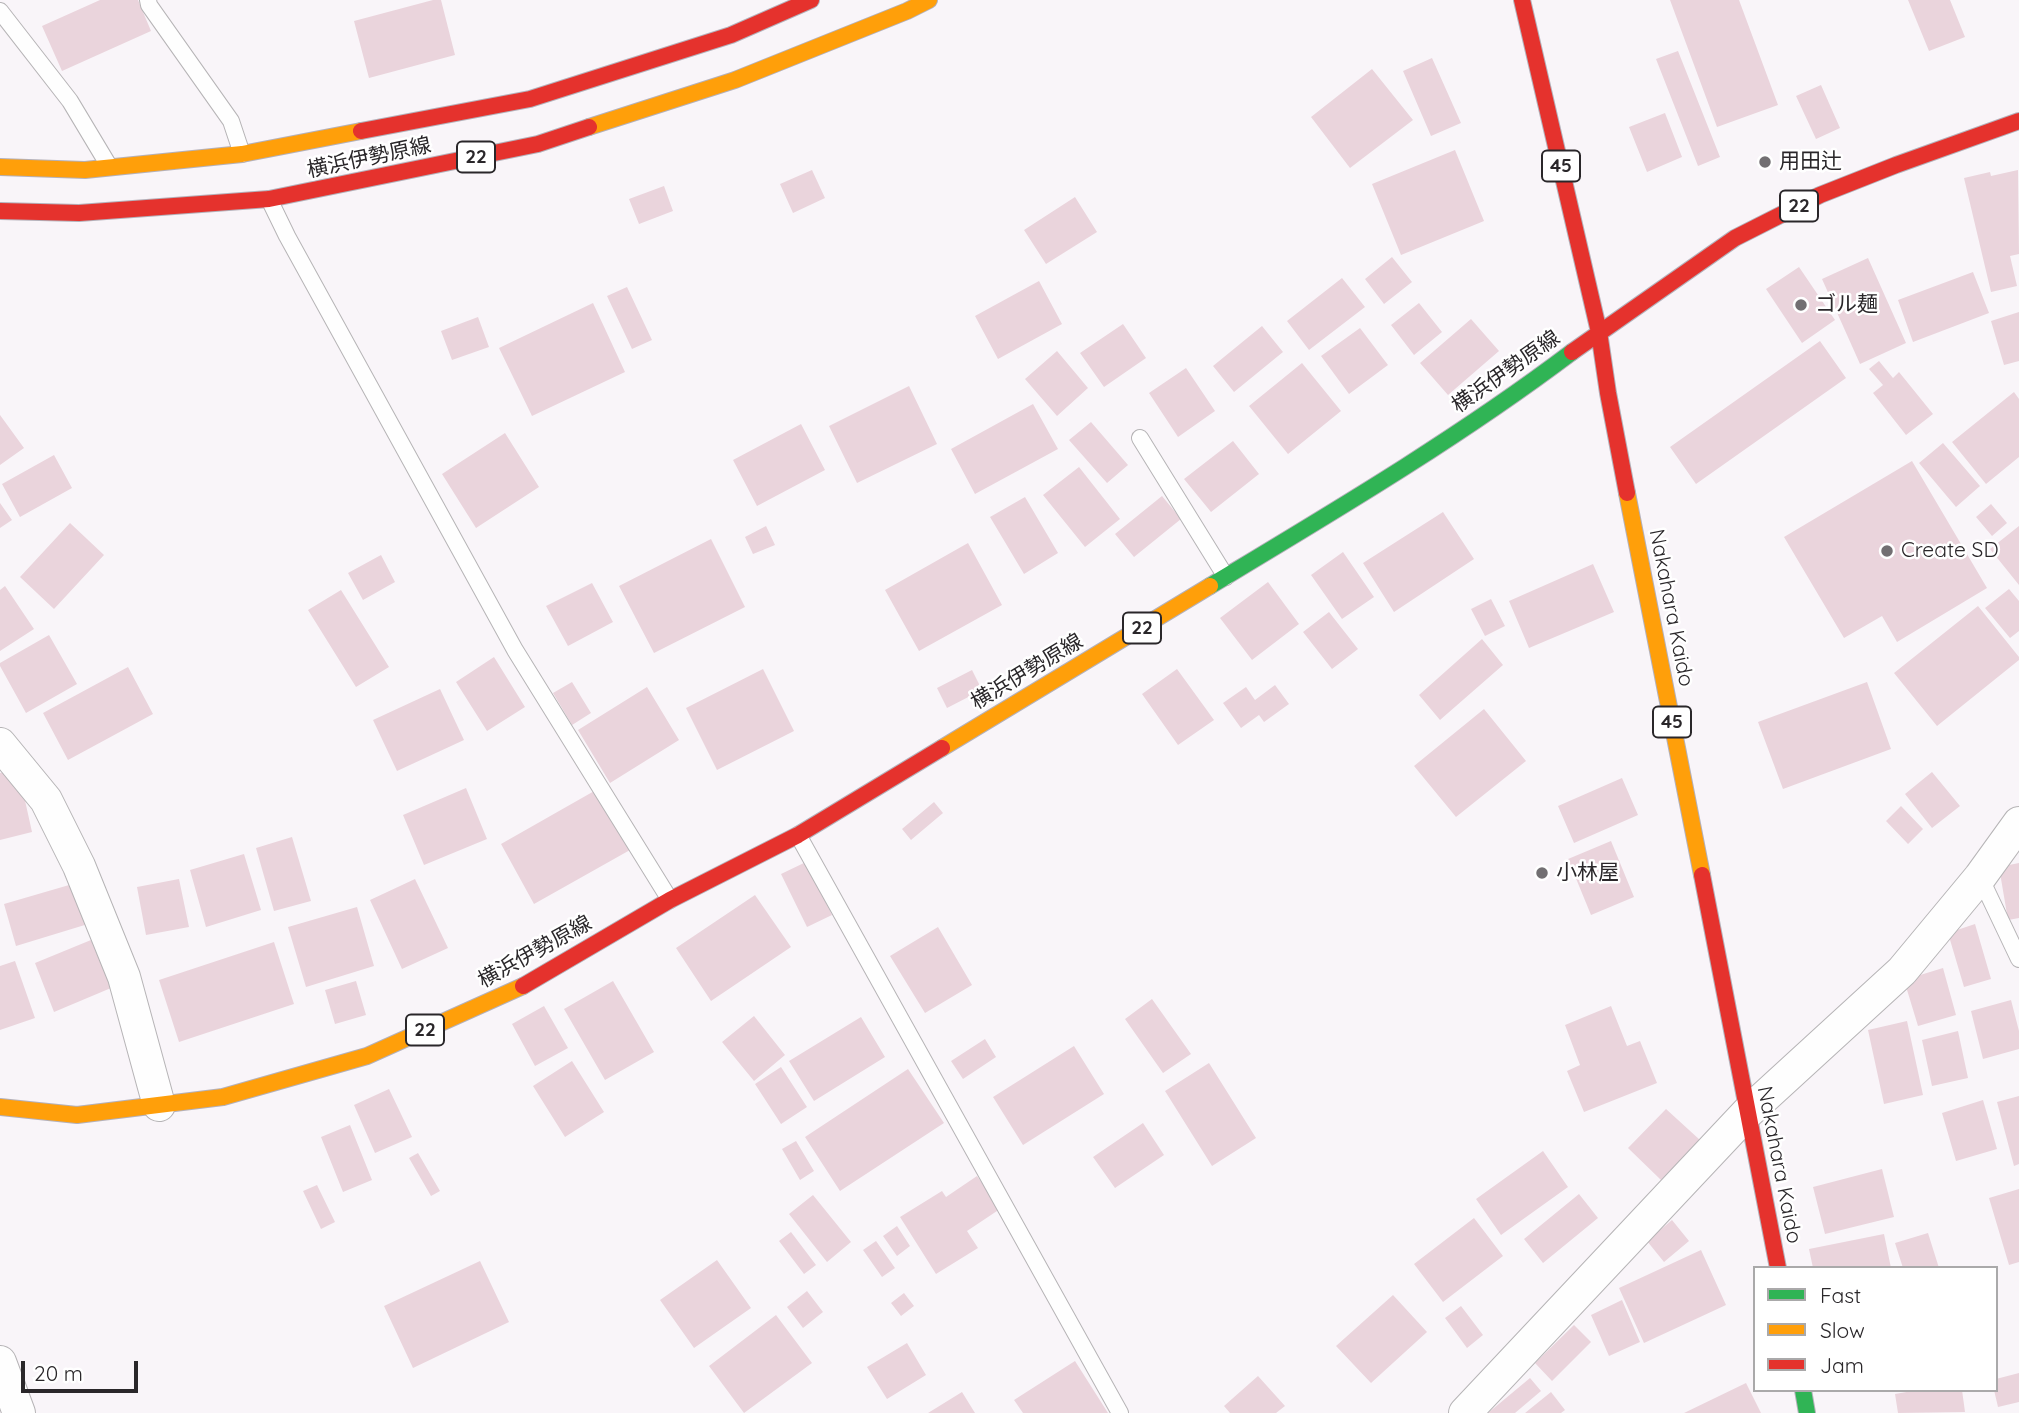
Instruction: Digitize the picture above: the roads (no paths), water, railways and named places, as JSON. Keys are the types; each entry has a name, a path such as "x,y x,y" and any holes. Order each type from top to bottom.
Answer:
{"main road":[{"name":"横浜伊勢原線","path":"0,167 85,170 242,154 530,99 731,35 811,0"},
{"name":"横浜伊勢原線","path":"0,211 79,213 269,200 538,144 736,80 929,0"},
{"name":"Nakahara Kaido","path":"1522,0 1599,332 1608,393 1778,1266"},
{"name":"横浜伊勢原線","path":"0,1107 78,1115 223,1097 367,1056 519,989 670,900 798,835 1226,577 1510,399 1599,332 1735,238 1819,195 2019,121"},
{"path":"1803,1392 1807,1413"}],"street":[{"path":"0,744 46,800 79,866 124,976 159,1105"},
{"path":"1465,1413 1748,1112 1902,971 1980,877 2019,823"},
{"path":"0,1362 19,1413"}],"lane":[{"path":"148,0 231,121 242,154"},
{"path":"0,11 70,100 109,167"},
{"path":"269,200 514,650 670,900"},
{"path":"1140,438 1226,577"},
{"path":"798,835 1121,1413"},
{"path":"1980,877 2019,959"}],"place":[{"name":"用田辻","path":"1765,162"},
{"name":"ゴル麺","path":"1801,305"},
{"name":"Create SD","path":"1887,551"},
{"name":"小林屋","path":"1542,873"}]}
